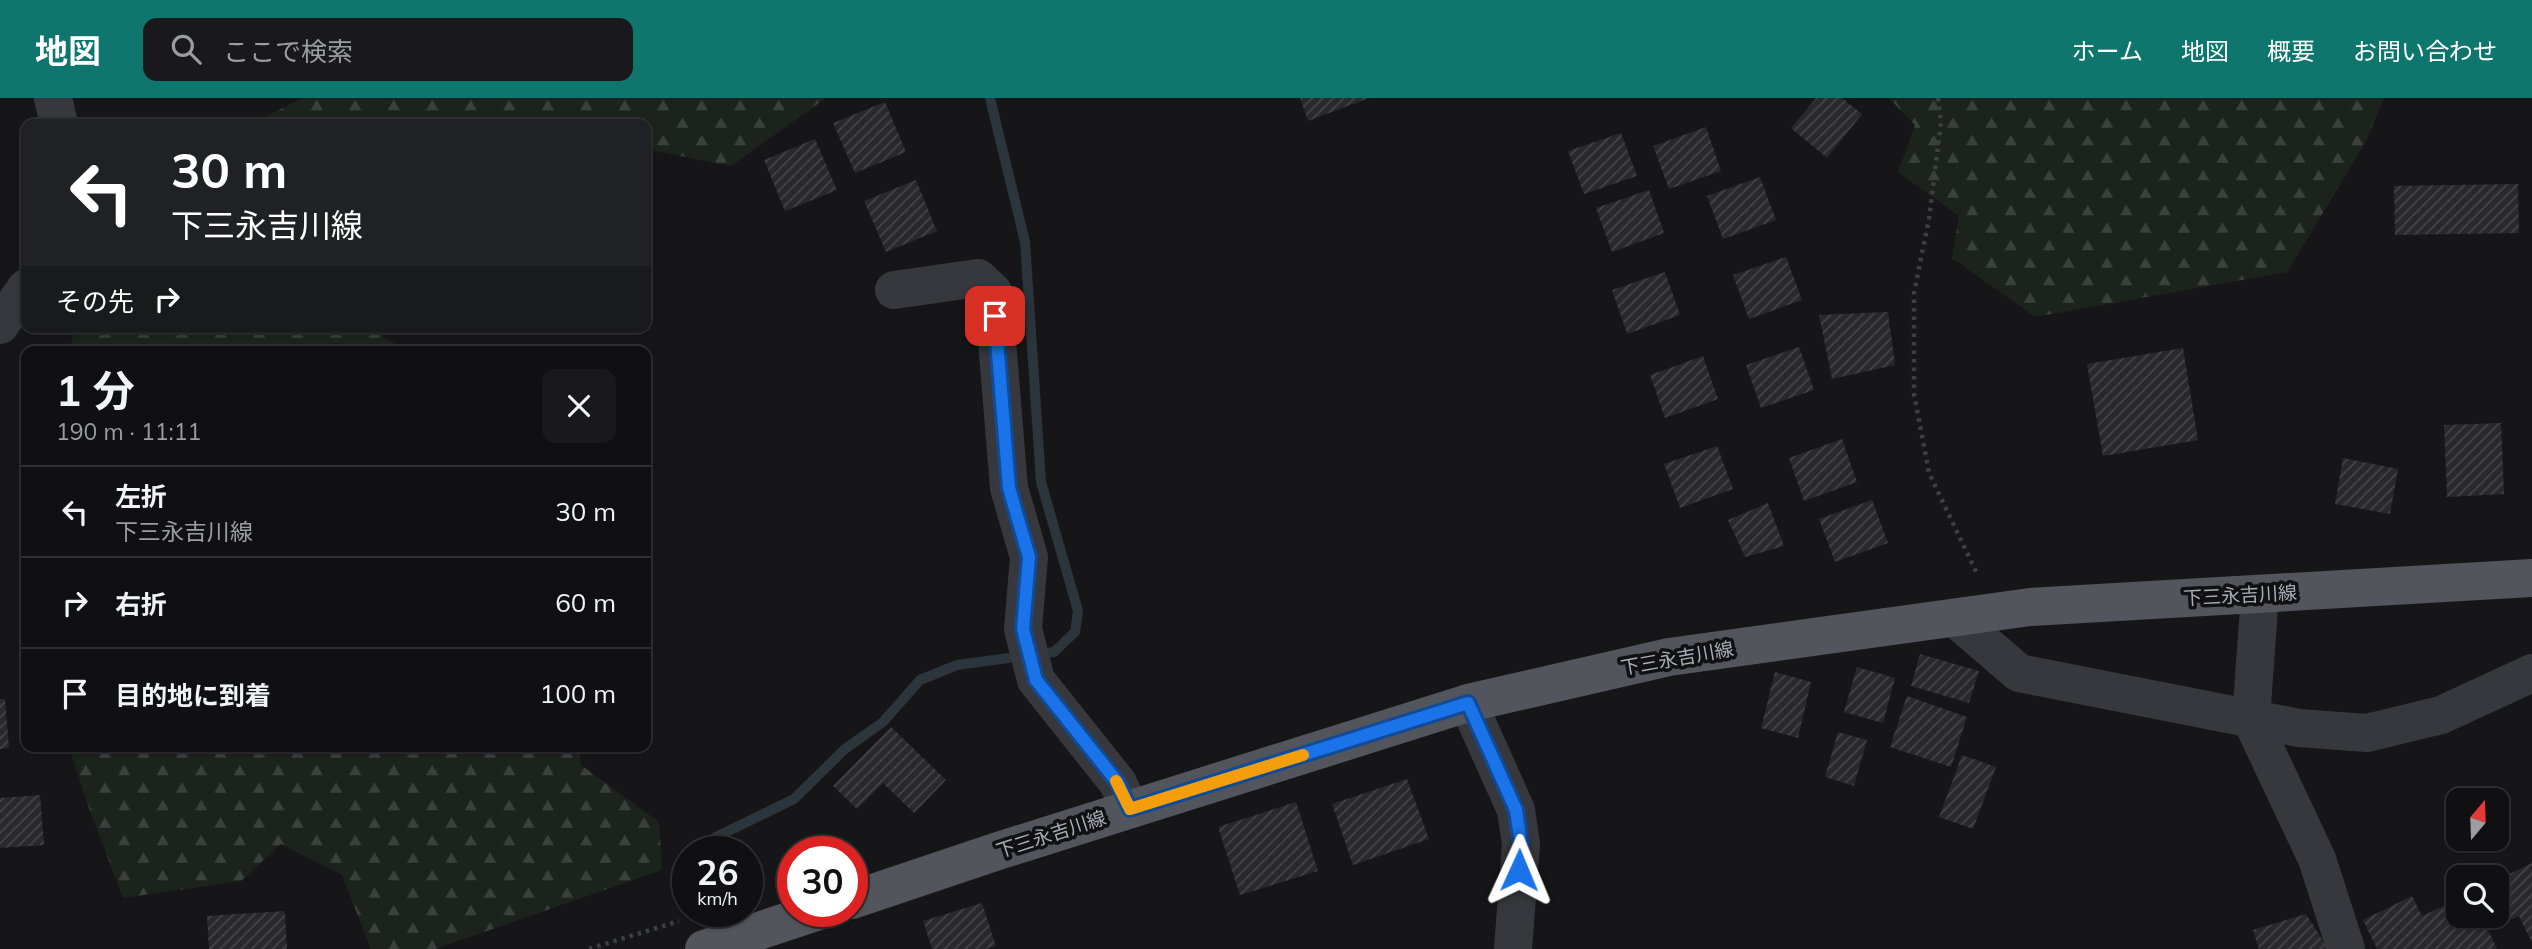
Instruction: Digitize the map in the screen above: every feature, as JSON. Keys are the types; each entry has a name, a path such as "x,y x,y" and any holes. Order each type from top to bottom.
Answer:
{"main road":[{"name":"下三永吉川線","path":"868,895 1468,703 1669,657 2030,607 2532,578"},
{"path":"693,934 777,919"}],"street":[{"path":"53,98 58,119"},
{"path":"894,290 978,278 993,292 1009,488 1029,557 1023,629 1036,680 1118,783 1130,809"},
{"path":"0,326 21,295"},
{"path":"2260,594 2251,719 2316,859 2347,949"},
{"path":"1955,618 2019,673 2299,728 2367,733 2441,715 2532,673"},
{"path":"1468,703 1516,810 1521,844 1513,949"}],"path":[{"path":"1938,98 1941,122 1933,191 1914,293 1914,394 1929,473 1995,612"},
{"path":"589,949 693,934"}],"green space":[{"path":"303,98 826,98 731,166 651,150 651,119 261,119"},
{"path":"1889,98 2384,98 2365,143 2287,272 2035,317 1952,258 1959,216 1898,172 1915,125"},
{"path":"74,333 383,333 383,337 399,346 70,346"},
{"path":"71,752 580,752 581,765 659,822 662,870 435,949 371,949 342,875 281,844 241,881 123,898"}],"building":[{"path":"1300,98 1369,98 1308,121"},
{"path":"1816,98 1842,98 1862,114 1827,158 1791,128"},
{"path":"885,102 906,152 855,173 833,123"},
{"path":"1706,127 1721,171 1669,189 1653,146"},
{"path":"1621,133 1637,176 1584,194 1568,151"},
{"path":"815,139 837,190 785,211 764,160"},
{"path":"1760,177 1776,220 1723,239 1707,196"},
{"path":"916,180 937,231 886,252 864,201"},
{"path":"2518,184 2519,233 2395,235 2394,186"},
{"path":"1649,190 1664,233 1612,252 1596,208"},
{"path":"1786,257 1802,300 1749,319 1733,275"},
{"path":"1665,272 1680,315 1627,334 1612,290"},
{"path":"1888,312 1895,365 1832,379 1819,315"},
{"path":"1799,347 1814,390 1761,408 1746,365"},
{"path":"2183,348 2198,440 2103,456 2087,364"},
{"path":"1703,356 1718,399 1665,418 1650,375"},
{"path":"2501,423 2504,494 2447,497 2444,425"},
{"path":"1842,439 1857,482 1804,501 1789,458"},
{"path":"1717,446 1733,489 1680,508 1664,464"},
{"path":"2343,458 2398,469 2390,514 2335,504"},
{"path":"1872,500 1888,543 1835,562 1819,519"},
{"path":"1768,503 1784,546 1745,557 1728,520"},
{"path":"1920,654 1979,671 1969,703 1911,686"},
{"path":"1857,667 1895,678 1883,723 1844,712"},
{"path":"1775,672 1811,682 1798,738 1761,728"},
{"path":"1907,696 1967,717 1951,767 1890,747"},
{"path":"0,699 5,699 9,748 0,749"},
{"path":"891,727 946,780 914,813 883,783 857,809 833,786"},
{"path":"1838,732 1867,740 1854,786 1825,777"},
{"path":"1962,755 1996,767 1973,829 1939,817"},
{"path":"1407,779 1429,839 1353,865 1332,804"},
{"path":"40,795 44,845 0,848 0,798"},
{"path":"1296,802 1318,871 1240,895 1218,827"},
{"path":"2532,863 2532,943 2519,916 2509,921 2509,874"},
{"path":"2412,896 2422,916 2446,905 2446,928 2492,928 2488,930 2497,949 2377,949 2363,920"},
{"path":"982,903 996,946 985,949 932,949 923,921"},
{"path":"285,911 287,949 209,949 207,916"},
{"path":"2306,914 2328,949 2259,949 2253,930"}],"waterway":[{"path":"718,836 794,799 845,749 883,722 920,680 957,665 1054,652 1075,632 1078,611 1041,482 1025,242 990,98"}],"slow traffic":[{"path":"1116,781 1130,809 1303,755"}],"route":[{"path":"995,316 1009,488 1029,557 1023,629 1036,680 1118,783 1130,809 1468,703 1516,810 1521,844 1519,870"}]}
